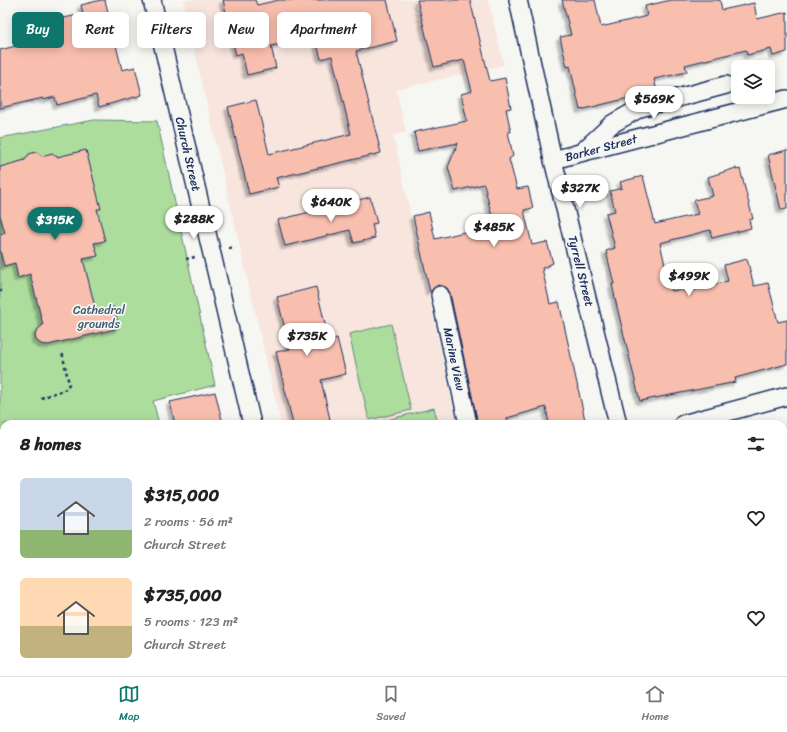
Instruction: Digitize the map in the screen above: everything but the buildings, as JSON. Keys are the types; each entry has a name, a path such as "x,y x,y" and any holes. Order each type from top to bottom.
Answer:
{"street":[{"name":"Church Street","path":"152,0 251,420"},
{"name":"Tyrrell Street","path":"518,0 553,160 617,420"},
{"path":"580,153 612,124 640,108 726,85"},
{"name":"Barker Street","path":"553,160 787,99"},
{"name":"Marine View","path":"440,295 467,420"},
{"path":"698,420 787,396"}],"path":[{"path":"41,398 66,389 69,384 62,352"}],"shaded area":[{"path":"183,0 488,0 504,65 396,89 406,132 393,135 456,420 280,420 194,48 206,48 206,12 186,12"}],"green space":[{"name":"Cathedral grounds","path":"94,120 157,121 215,385 153,401 158,420 0,420 0,138"},
{"path":"391,324 411,410 369,420 349,334"},
{"path":"434,408 437,420 387,420"}]}
